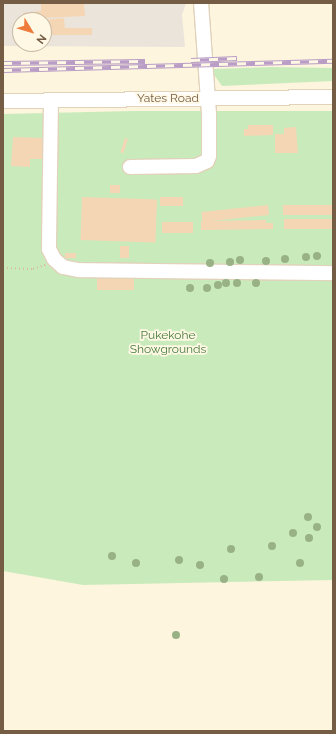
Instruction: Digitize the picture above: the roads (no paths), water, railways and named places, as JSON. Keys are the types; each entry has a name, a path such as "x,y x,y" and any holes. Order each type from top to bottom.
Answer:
{"street":[{"path":"130,167 196,166 207,160 208,99 201,3"},
{"name":"Yates Road","path":"3,100 333,98"},
{"path":"51,100 49,249 54,259 63,267 74,270 333,273"}],"railway":[{"path":"191,60 237,58"},
{"path":"3,63 145,61"},
{"path":"3,70 333,61"}],"park label":[{"name":"Pukekohe Showgrounds","path":"168,343"}]}
